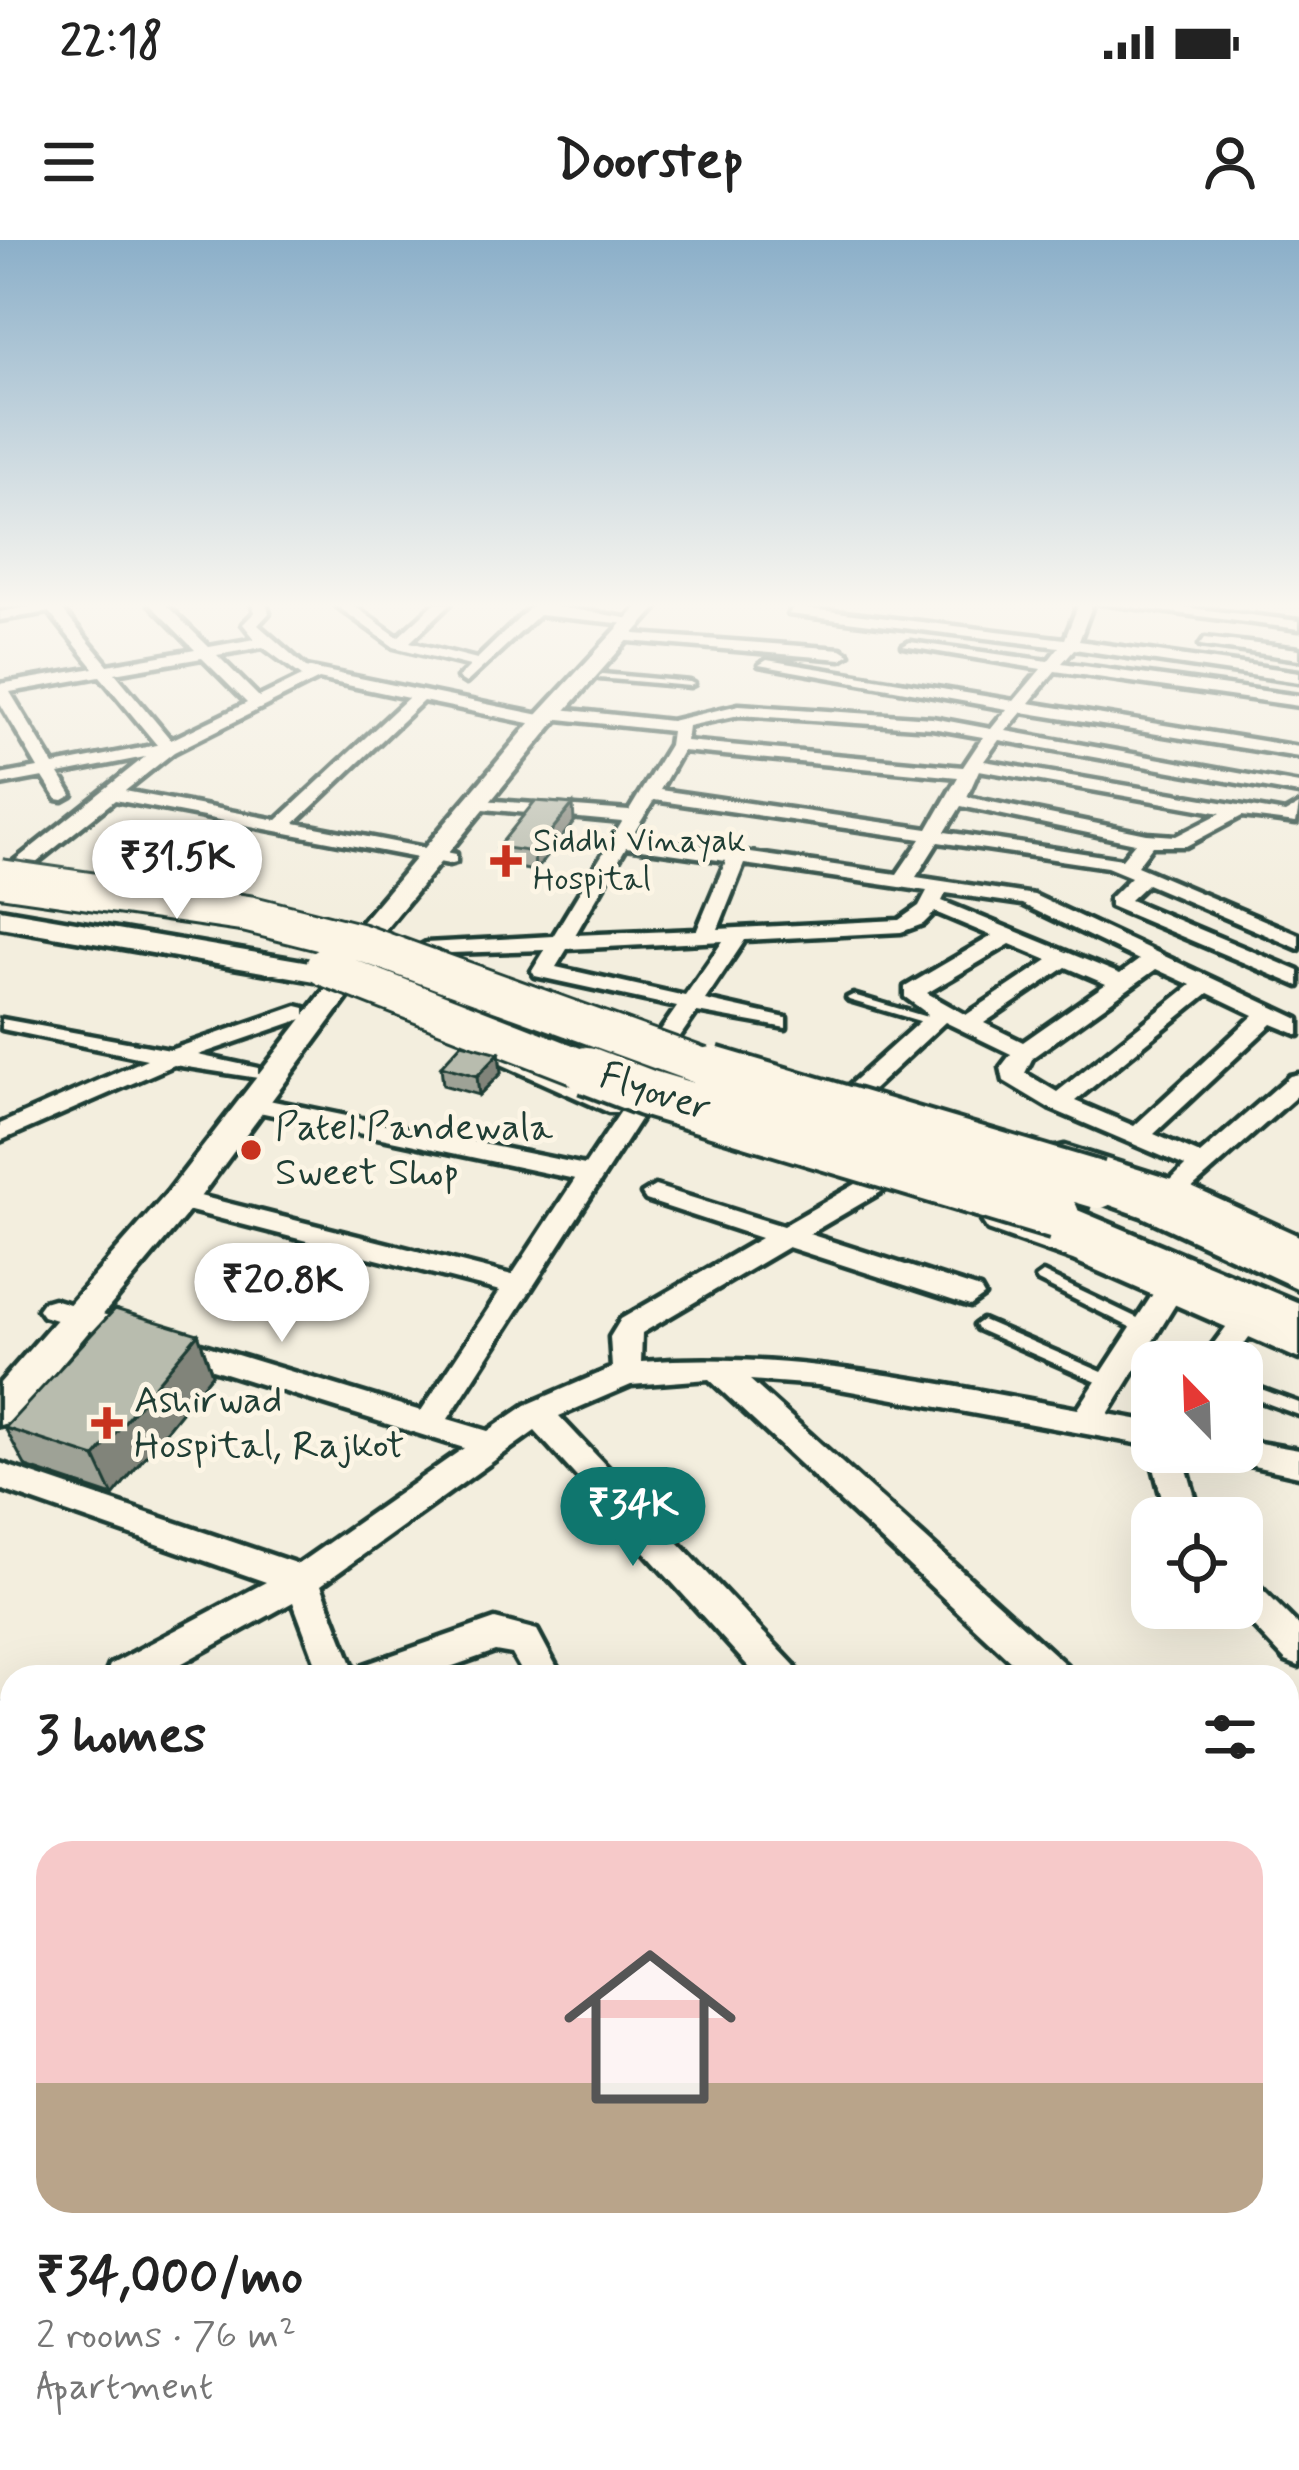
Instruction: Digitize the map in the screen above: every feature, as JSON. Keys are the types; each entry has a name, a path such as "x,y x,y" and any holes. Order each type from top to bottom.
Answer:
{"highway":[{"name":"Flyover","path":"6,869 248,914 359,942 692,1064 1098,1185 1186,1219 1299,1273"},
{"name":"Flyover","path":"0,907 208,938 346,973 647,1093 1056,1216 1299,1323"}],"main road":[{"path":"386,942 440,856 562,707"},
{"path":"554,716 565,707"},
{"path":"6,869 240,899 332,921 666,1040 1172,1192 1299,1252"},
{"path":"0,918 335,978 378,977 397,965 400,952 386,942 317,951 311,965 335,978 634,1110 1031,1230 1299,1344"}],"street":[{"path":"11,707 63,795"},
{"path":"134,707 168,748"},
{"path":"6,869 168,748 251,707"},
{"path":"279,828 407,707"},
{"path":"502,707 554,716 677,724 708,707"},
{"path":"857,707 908,721 994,732 1299,789"},
{"path":"905,878 994,732 1016,707"},
{"path":"1037,707 1299,752"},
{"path":"1240,707 1299,718"},
{"path":"677,724 676,745 542,967 548,974 778,1023"},
{"path":"676,745 971,768 1296,818"},
{"path":"0,780 168,748"},
{"path":"108,793 440,856"},
{"path":"646,793 932,834 1136,871 1299,943"},
{"path":"956,800 1147,840 1179,842 1238,811"},
{"path":"483,804 631,817"},
{"path":"617,840 905,878 1009,935 1120,982"},
{"path":"1147,840 1136,871 1117,902 1299,979"},
{"path":"704,937 738,856"},
{"path":"386,942 559,942 902,926 916,920 936,894"},
{"path":"936,894 1028,898 1299,1028"},
{"path":"666,1040 738,935"},
{"path":"1009,935 913,992 938,1017 968,1024 1025,1052"},
{"path":"968,1024 1063,958"},
{"path":"1157,958 1025,1052 1013,1066 1013,1076 1058,1102 1202,1164"},
{"path":"0,1367 67,1313 181,1200 297,1012 335,978"},
{"path":"0,1409 67,1313 252,1089 335,978"},
{"path":"1058,1102 1206,984"},
{"path":"0,1133 171,1058 297,1012"},
{"path":"1138,1136 1269,1014"},
{"path":"855,1094 938,1017"},
{"path":"10,1024 171,1058 252,1089 588,1174"},
{"path":"1172,1192 1299,1082"},
{"path":"428,1425 634,1110"},
{"path":"627,1374 625,1337 631,1326 877,1183"},
{"path":"655,1194 970,1296"},
{"path":"181,1200 517,1286"},
{"path":"1087,1420 1172,1287"},
{"path":"67,1313 490,1444"},
{"path":"1231,1341 1245,1322"},
{"path":"716,1367 1040,1665"},
{"path":"148,1665 302,1580 537,1413 627,1374 716,1367 818,1374 1131,1429"},
{"path":"537,1413 770,1665"},
{"path":"1263,1456 1299,1462"},
{"path":"0,1476 302,1580"},
{"path":"302,1580 334,1665"},
{"path":"1263,1613 1299,1650"},
{"path":"411,1665 495,1635 524,1641 537,1665"}],"lane":[{"path":"853,998 938,1017"},
{"path":"1043,1278 1145,1328"},
{"path":"982,1325 1111,1382"},
{"path":"1263,1396 1299,1409"}],"building":[{"path":"535,801 573,804 534,852 498,847"},
{"path":"462,1043 499,1053 477,1076 441,1066"},
{"path":"115,1309 198,1334 95,1457 5,1428"}],"place":[{"name":"Siddhi Vinayak Hospital","path":"506,861"},
{"name":"Patel Pandewala Sweet Shop","path":"251,1150"},
{"name":"Ashirwad Hospital, Rajkot","path":"107,1423"}]}
